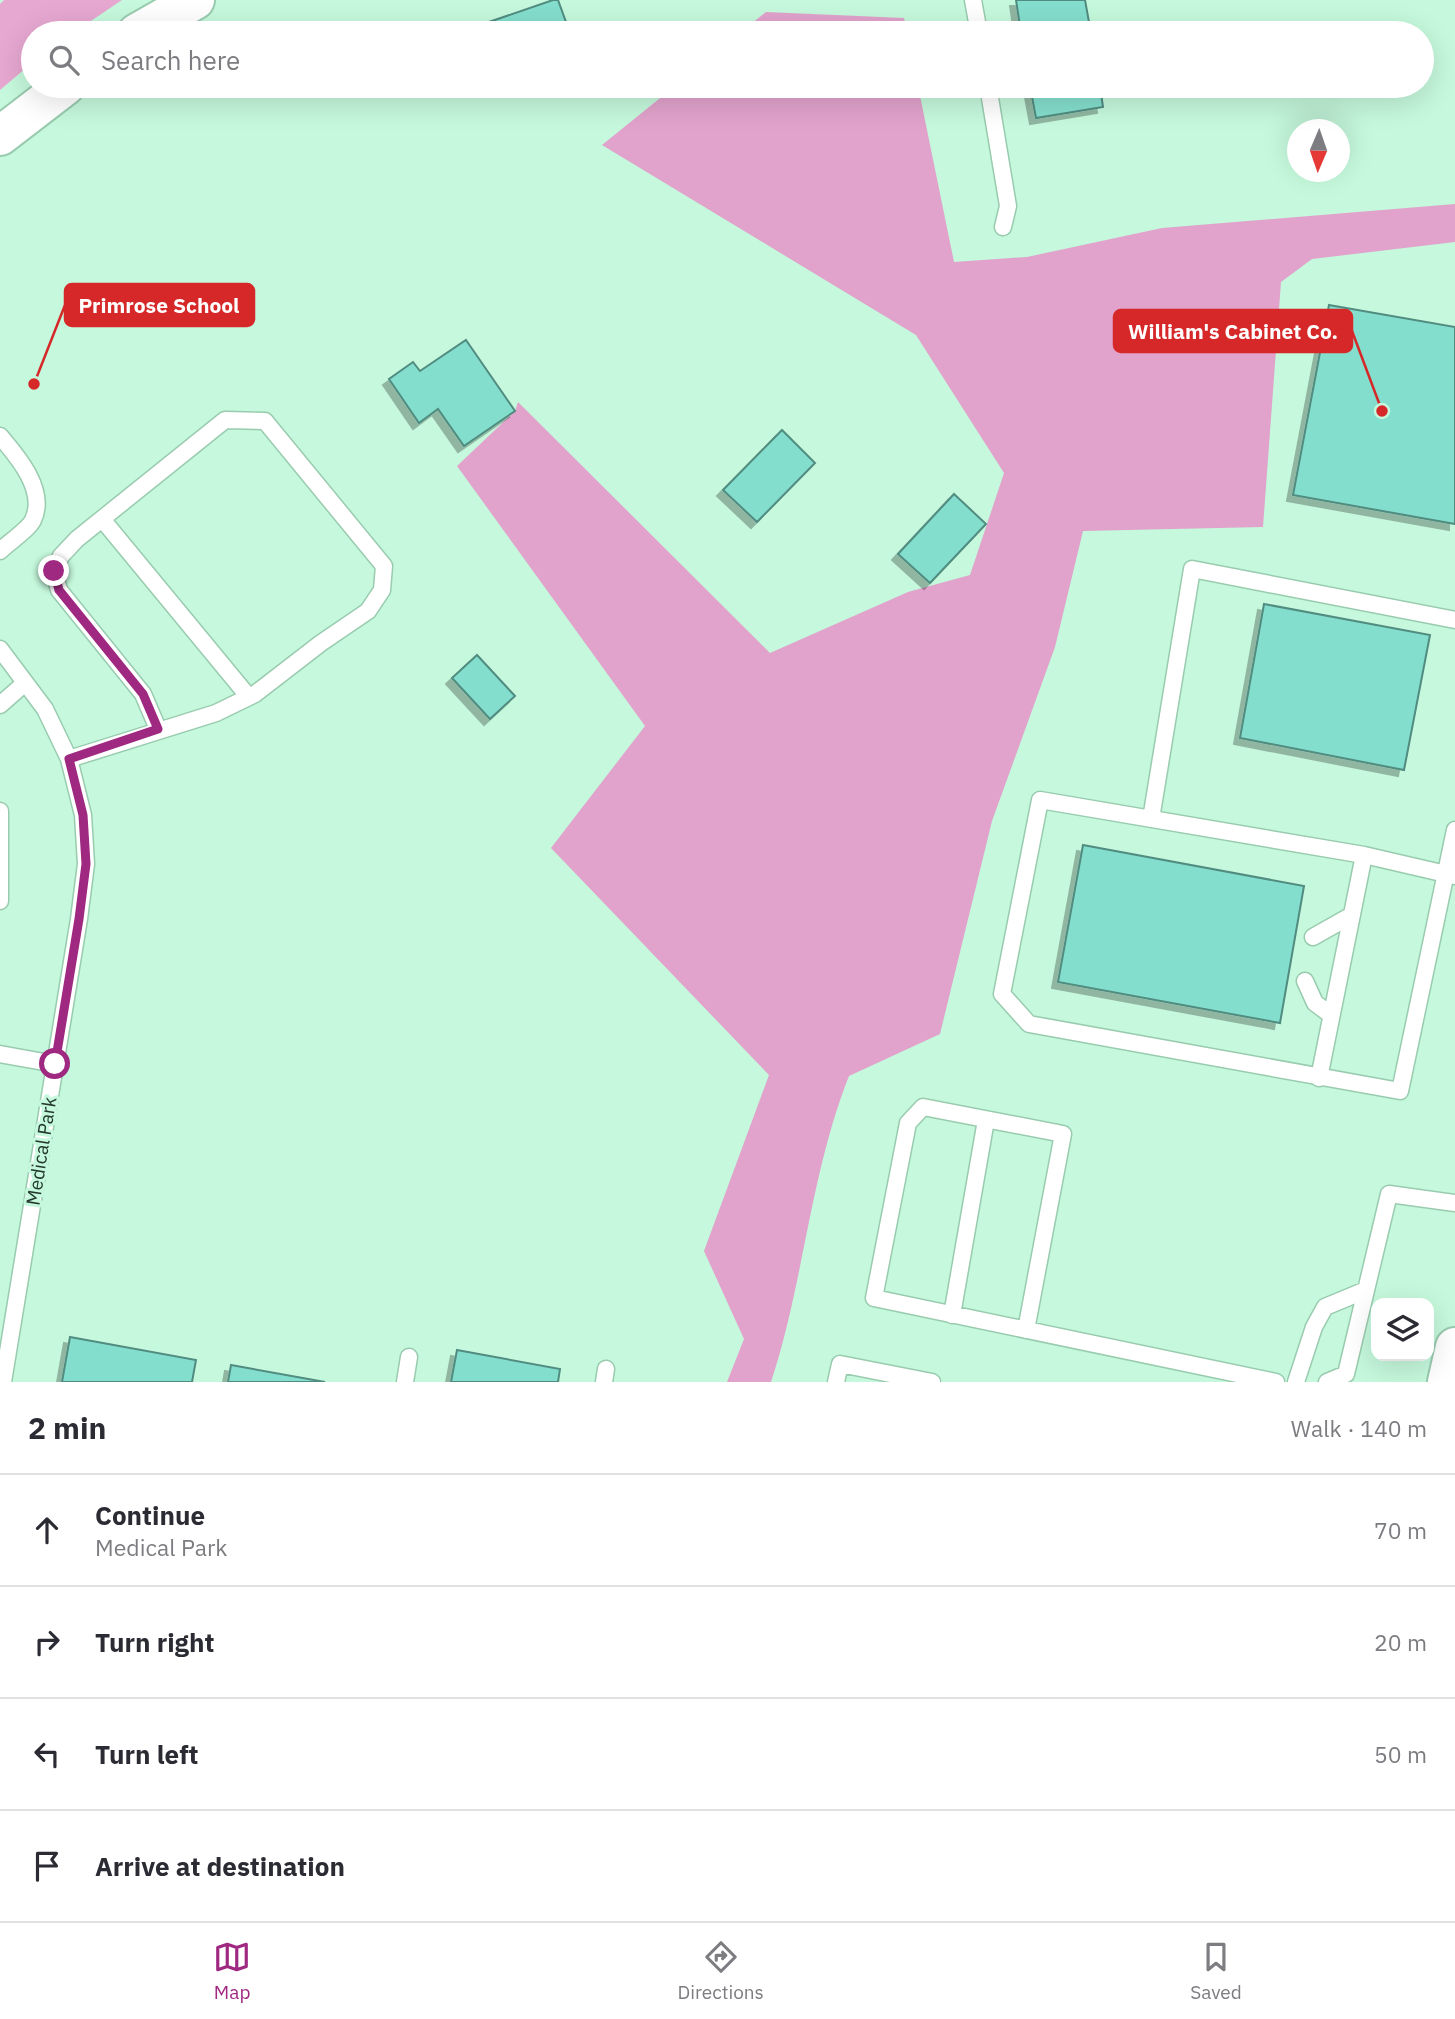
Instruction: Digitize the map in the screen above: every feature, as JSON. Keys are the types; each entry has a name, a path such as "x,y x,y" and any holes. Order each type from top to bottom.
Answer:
{"street":[{"path":"158,21 195,0"},
{"path":"0,136 49,98"},
{"path":"1447,1382 1455,1347"}],"lane":[{"path":"974,0 977,21"},
{"path":"990,98 1008,206 1003,227"},
{"path":"69,759 216,713 255,694 368,611 382,590 384,566 265,421 225,420 77,539 61,556 54,571 59,590 143,694 158,729"},
{"path":"0,436 19,459 37,497 33,522 0,551"},
{"path":"102,519 248,696"},
{"path":"1151,819 1192,569 1455,620"},
{"name":"Medical Park","path":"0,649 45,709 69,759 83,815 86,864 3,1382"},
{"path":"0,705 25,682"},
{"path":"1451,875 1364,855 1040,800 1002,994 1029,1024 1401,1091 1451,875 1455,830"},
{"path":"0,811 0,901"},
{"path":"1319,1078 1364,855"},
{"path":"1312,937 1352,915"},
{"path":"1305,981 1315,1003 1331,1016"},
{"path":"0,1054 55,1064"},
{"path":"1026,1330 1063,1134 923,1108 908,1123 874,1298 952,1315 1276,1382"},
{"path":"952,1315 985,1120"},
{"path":"1327,1382 1346,1374 1389,1194 1455,1203"},
{"path":"1296,1382 1314,1327 1325,1307 1366,1290"},
{"path":"404,1382 409,1357"},
{"path":"836,1382 840,1364 932,1382"}],"shaded area":[{"path":"4,0 122,0 91,21 21,21 21,72 0,90 0,4"},
{"path":"766,12 904,18 905,21 755,21"},
{"path":"660,98 920,98 954,262 1027,257 1162,228 1455,204 1455,242 1312,259 1281,282 1263,527 1083,531 1055,647 992,821 940,1034 849,1076 825,1151 792,1306 771,1382 727,1382 744,1339 704,1251 769,1075 551,848 645,726 457,466 515,411 518,402 770,653 908,592 970,575 1004,473 916,335 602,145"}],"building":[{"path":"558,0 566,21 492,21"},
{"path":"1016,0 1085,0 1089,21 1019,21"},
{"path":"1032,98 1102,98 1103,107 1036,118"},
{"path":"1329,305 1455,327 1455,524 1293,495"},
{"path":"466,340 515,411 464,446 438,409 419,423 389,379 413,362 420,371"},
{"path":"782,430 815,463 757,522 723,490"},
{"path":"954,494 986,524 930,583 898,554"},
{"path":"1264,604 1430,635 1404,770 1240,738"},
{"path":"477,655 515,696 490,719 452,678"},
{"path":"1083,845 1304,886 1280,1023 1058,982"},
{"path":"70,1337 196,1360 192,1382 62,1382"},
{"path":"457,1350 560,1369 558,1382 451,1382"},
{"path":"231,1365 325,1382 228,1382"}],"place":[{"name":"Primrose School","path":"34,384"},
{"name":"William's Cabinet Co.","path":"1382,411"}],"route":[{"path":"54,571 59,590 143,694 158,729 69,759 83,815 86,864 55,1064"}]}
